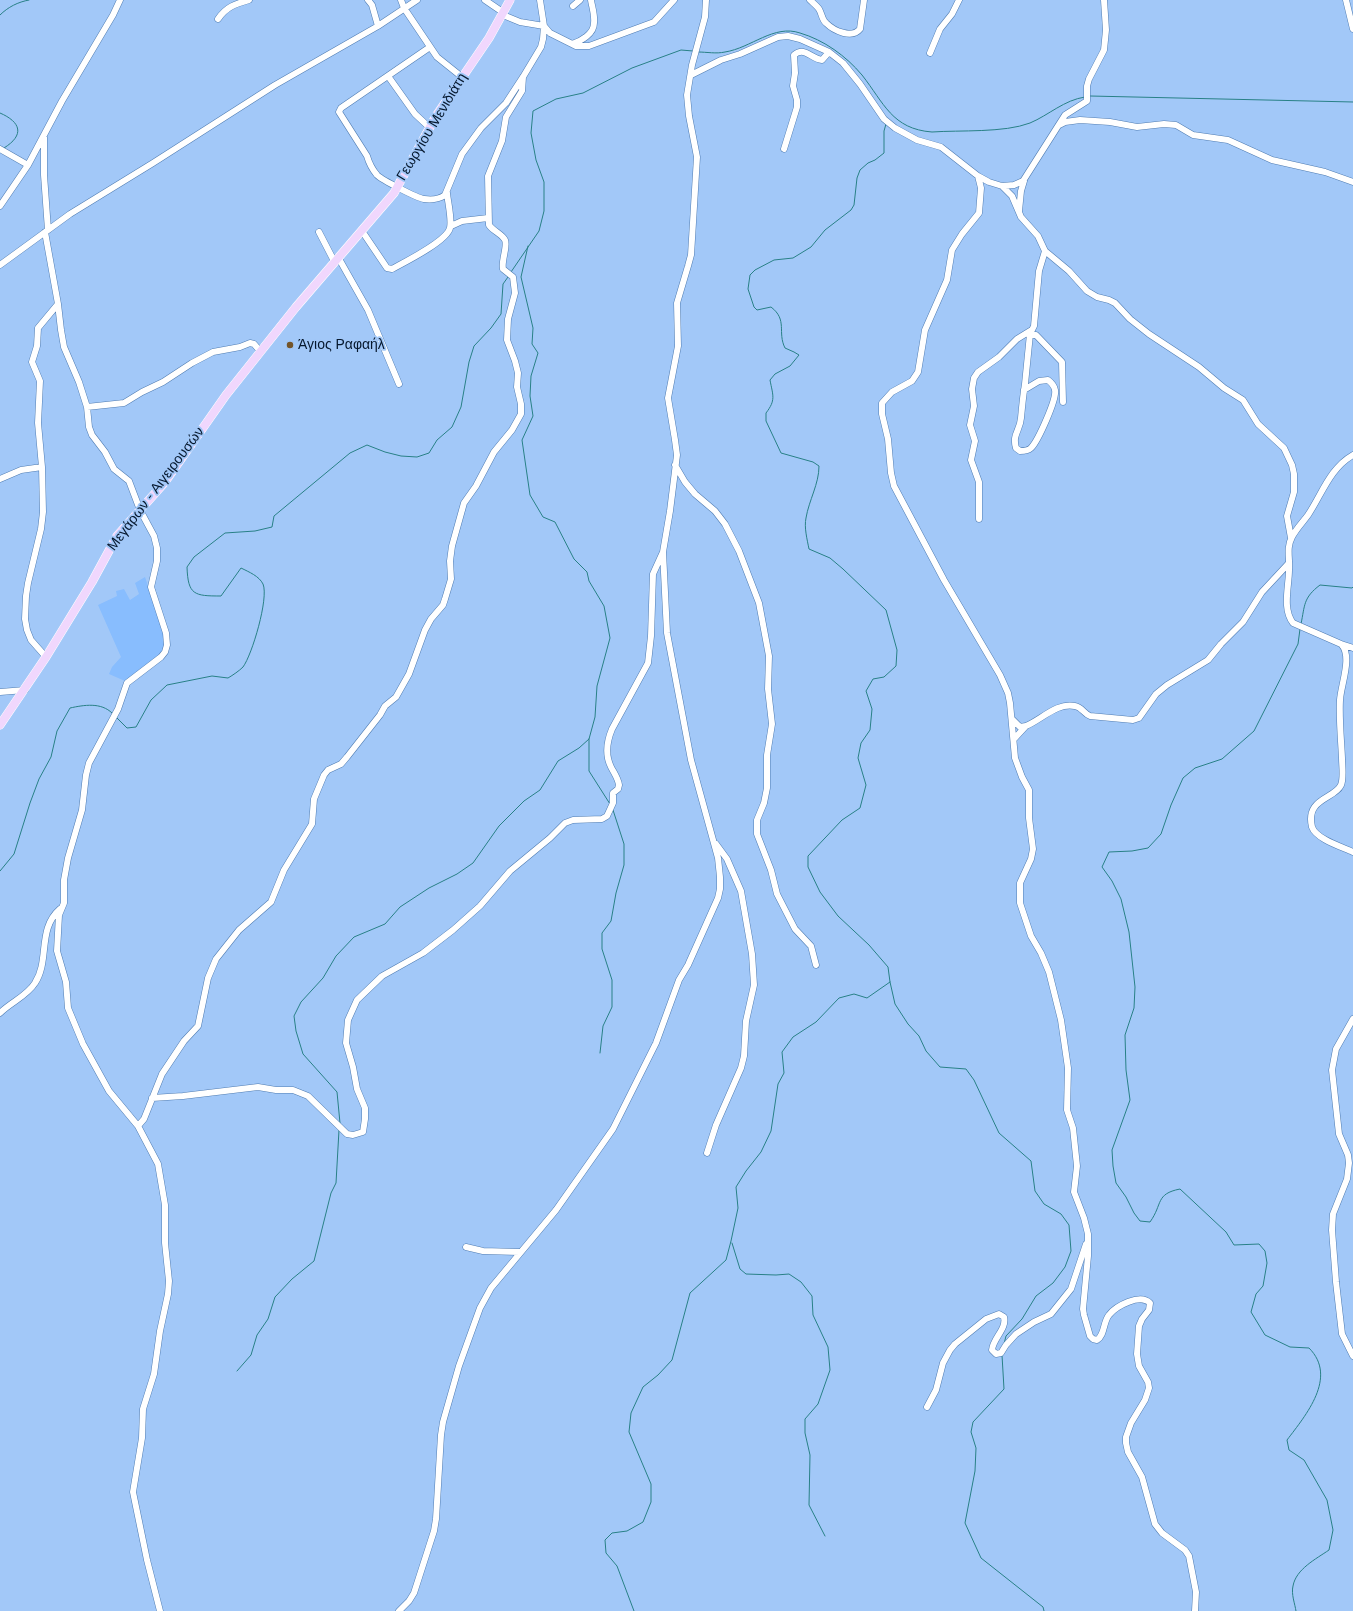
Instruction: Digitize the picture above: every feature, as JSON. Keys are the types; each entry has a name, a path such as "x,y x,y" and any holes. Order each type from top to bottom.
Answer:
{"main road":[{"name":"Γεωργίου Μενιδιάτη","path":"362,231 388,201 430,128 504,14 510,0"},
{"name":"Μεγάρων - Αιγειρουσών","path":"0,725 46,657 92,582 117,536 169,476 215,411 261,352 336,259 362,231"}],"street":[{"path":"0,206 28,165 62,101 120,0"},
{"path":"218,20 231,3 246,0"},
{"path":"368,0 372,5 378,26"},
{"path":"401,0 404,8 441,62 462,77"},
{"path":"0,265 47,231 275,85 378,26 417,0"},
{"path":"486,0 504,14 520,22 544,26 550,33 576,46 590,46 654,22 674,0"},
{"path":"362,231 387,268 392,269 437,243 447,234 451,226 447,193 462,154 481,128 506,102 523,77 540,47 543,39 544,26 540,0"},
{"path":"573,6 580,0"},
{"path":"572,44 584,39 593,28 594,24 591,0"},
{"path":"398,1611 409,1601 414,1593 434,1531 438,1504 442,1428 459,1366 485,1298 519,1252 556,1210 613,1129 640,1078 660,1034 679,980 688,965 718,898 720,889 720,877 715,843 709,828 691,760 669,639 666,618 663,552 677,455 676,440 668,398 678,346 677,303 688,266 693,231 697,157 687,101 692,65 705,17 706,0"},
{"path":"810,0 818,8 826,23 839,31 849,34 858,32 860,29 864,0"},
{"path":"930,54 940,29 952,14 959,0"},
{"path":"1019,213 1021,191 1026,178 1065,115 1087,101 1086,86 1104,50 1106,30 1104,0"},
{"path":"1346,0 1353,29"},
{"path":"690,75 721,60 740,54 778,37 788,36 800,39 829,52 843,63 887,122 911,138 941,147 978,176 989,182 1002,186 1017,184 1026,178"},
{"path":"430,47 341,108 339,112 367,156 377,175 386,181 425,199 440,198 447,193"},
{"path":"784,150 797,107 797,100 793,86 795,73 794,55 804,51 820,60 829,52"},
{"path":"388,76 415,114 430,128"},
{"path":"138,1126 144,1119 160,1078 169,1063 198,1026 208,978 216,959 239,930 272,900 277,884 284,870 312,824 314,799 324,775 328,770 341,764 347,757 383,709 396,697 409,674 425,630 445,599 451,578 450,561 452,546 464,503 476,486 494,452 512,430 521,414 521,404 517,387 518,373 507,340 508,319 515,296 514,280 503,269 502,263 506,244 505,239 491,229 488,218 488,176 502,141 506,117 522,91 523,77"},
{"path":"1059,125 1065,122 1080,120 1110,122 1137,127 1164,124 1176,125 1193,135 1228,140 1266,158 1325,172 1353,182"},
{"path":"0,1013 29,991 35,983 41,969 48,926 54,914 64,903 64,880 68,858 82,810 86,775 91,759 118,709 127,683 158,660 167,649 166,633 151,587 157,561 155,541 140,510 129,481 114,469 105,452 92,435 89,427 87,407 80,382 64,347 60,330 58,304 47,231 44,175 44,135"},
{"path":"2,150 28,165"},
{"path":"978,176 981,188 979,213 962,234 952,250 947,280 925,330 918,372 912,381 892,392 884,399 882,408 894,486 944,580 1000,675 1008,693 1016,762 1029,790 1029,818 1033,849 1031,859 1020,883 1020,903 1032,936 1050,972 1060,1013 1067,1064 1067,1110 1073,1128 1077,1166 1074,1192 1086,1224 1088,1239 1088,1256 1083,1309 1085,1323 1090,1336 1095,1340 1099,1339 1108,1316 1125,1304 1136,1299 1145,1299 1150,1303 1149,1310 1139,1326 1137,1354 1139,1366 1148,1382 1149,1388 1145,1400 1130,1423 1126,1443 1128,1452 1142,1477 1155,1524 1162,1533 1185,1550 1189,1556 1196,1592 1195,1611"},
{"path":"1002,186 1012,196 1019,213 1038,236 1045,250 1066,268 1090,293 1115,303 1130,319 1149,334 1199,367 1224,388 1246,403 1258,424 1284,448 1292,465 1294,474 1294,492 1287,516 1292,538"},
{"path":"451,226 462,221 488,218"},
{"path":"320,232 368,310 399,384"},
{"path":"1024,390 1039,381 1048,380 1054,386 1055,394 1047,418 1031,448 1020,451 1016,448 1014,437 1020,425 1030,333 1034,326 1040,268 1045,250"},
{"path":"46,657 29,636 25,611 28,583 43,521 42,467 38,423 40,381 33,366 32,358 37,346 38,328 58,304"},
{"path":"979,519 979,482 971,460 975,441 970,425 974,406 972,389 974,378 978,372 999,357 1018,339 1030,333 1036,335 1062,362 1063,402"},
{"path":"87,407 124,404 142,392 163,382 192,363 216,351 240,347 250,342 254,344 261,352"},
{"path":"1353,455 1335,469 1292,538 1289,547 1287,594 1290,620 1296,625 1353,648"},
{"path":"675,465 690,488 719,515 730,534 750,577 763,616 770,656 768,690 772,724 767,755 767,788 764,803 757,820 757,834 777,894 795,929 811,946 816,965"},
{"path":"0,479 21,470 42,467"},
{"path":"152,1098 183,1096 258,1087 276,1090 293,1090 308,1096 347,1134 353,1135 363,1132 365,1119 364,1108 357,1089 353,1067 346,1043 348,1020 357,1000 382,976 423,953 453,930 480,906 510,871 550,838 565,822 602,818 609,814 613,803 613,793 619,785 608,759 607,752 609,740 612,730 648,663 651,636 653,574 663,552"},
{"path":"1012,719 1020,727 1026,726 1058,708 1070,705 1081,708 1088,716 1128,719 1139,718 1156,694 1167,685 1208,660 1221,644 1243,622 1262,592 1289,563"},
{"path":"1341,644 1346,650 1347,658 1340,698 1341,784 1338,789 1321,800 1315,806 1312,821 1314,832 1319,836 1353,852"},
{"path":"0,692 25,690"},
{"path":"1014,740 1026,726"},
{"path":"707,1153 716,1125 742,1068 746,1021 754,985 752,954 741,891 727,859 715,843"},
{"path":"60,909 57,951 66,982 70,1012 87,1053 105,1085 138,1126 158,1164 164,1205 165,1243 169,1281 168,1294 160,1331 153,1380 143,1409 142,1438 133,1492 149,1568 160,1611"},
{"path":"1353,1019 1336,1049 1332,1070 1339,1134 1348,1155 1349,1163 1347,1179 1333,1214 1332,1230 1342,1334 1353,1356"},
{"path":"927,1406 936,1390 939,1373 946,1355 955,1344 982,1322 995,1314 1000,1314 1004,1317 1004,1325 992,1348 993,1352 998,1354 1001,1353 1009,1340 1023,1328 1053,1312 1073,1286 1088,1239"},
{"path":"466,1247 483,1250 519,1252"}],"shaded area":[{"path":"145,577 163,629 165,642 161,654 125,681 109,674 112,667 121,657 98,605 117,596 116,591 124,589 130,600 139,594 135,583"}],"waterway":[{"path":"0,15 13,5 29,0"},
{"path":"698,52 718,53 735,50 772,34 781,32 790,31 809,36 826,44 849,61 862,75 883,105 898,120 907,126 918,130 932,132 995,130 1019,126 1037,120 1063,104 1085,97"},
{"path":"511,272 539,231 544,211 544,182 536,160 531,133 533,111 556,99 583,93 632,68 681,50 693,51"},
{"path":"1090,96 1353,102"},
{"path":"0,113 12,120 18,129 18,134 11,143 4,148"},
{"path":"886,124 884,131 884,153 860,170 857,178 854,205 851,210 825,230 811,247 793,258 774,260 755,270 750,275 748,289 754,307 757,310 771,307 776,312 781,321 782,337 785,348 799,355 790,366 775,374 770,380 773,398 766,413 766,421 781,453 813,462 819,466 819,473 805,522 809,549 830,558 886,610 897,650 896,666 884,677 873,679 866,691 872,709 870,730 861,743 858,758 866,785 860,808 842,820 808,856 808,867 820,892 838,916 869,945 888,967 895,1004 908,1024 919,1036 926,1051 940,1067 966,1069 974,1080 999,1133 1031,1161 1035,1191 1044,1204 1061,1214 1069,1225 1071,1251 1065,1267 1053,1283 1036,1296 1022,1319 1006,1336 1004,1344"},
{"path":"340,1123 337,1092 303,1054 296,1031 294,1016 301,1002 323,978 336,956 354,937 385,924 400,907 429,888 457,874 473,863 499,826 524,801 540,790 558,761 579,748 589,739 595,717 597,686 610,638 604,606 589,581 587,572 574,559 555,522 543,517 530,495 522,440 533,416 530,396 531,376 538,353 532,344 533,328 521,277 528,246"},
{"path":"117,718 127,728 136,727 151,700 167,685 212,676 228,678 243,667 251,651 259,626 264,601 263,584 256,576 241,568 221,596 199,594 194,592 191,588 187,567 194,557 225,533 255,531 272,527 274,516 350,453 367,445 401,456 417,457 429,453 437,440 452,427 461,407 469,362 474,346 491,328 501,314 503,284 508,277"},
{"path":"1301,624 1306,602 1310,594 1320,585 1353,587"},
{"path":"1296,1611 1292,1592 1295,1580 1298,1574 1307,1565 1329,1550 1333,1530 1327,1500 1304,1460 1289,1450 1287,1440 1303,1419 1316,1396 1320,1383 1320,1371 1317,1359 1309,1348 1290,1347 1265,1335 1251,1312 1256,1294 1263,1286 1267,1263 1265,1251 1259,1244 1234,1245 1226,1232 1180,1189 1172,1191 1163,1197 1150,1222 1140,1221 1116,1183 1112,1150 1130,1100 1126,1070 1125,1035 1134,1008 1135,987 1129,932 1121,899 1112,881 1102,867 1109,852 1132,851 1148,848 1161,834 1171,805 1183,778 1195,768 1222,759 1254,731 1298,644 1300,629"},
{"path":"0,871 14,854 39,779 51,757 57,731 70,708 92,705 103,707 112,713"},
{"path":"589,739 589,771 610,804"},
{"path":"600,1053 603,1026 612,1007 612,980 602,949 602,933 611,921 616,893 624,865 624,844 613,810"},
{"path":"634,1611 617,1566 606,1553 605,1540 612,1533 627,1531 643,1522 651,1502 651,1484 629,1432 631,1413 643,1387 658,1375 672,1360 690,1293 726,1260 738,1208 736,1187 761,1152 771,1131 778,1084 784,1073 782,1052 793,1037 816,1022 839,998 854,994 867,998 890,982"},
{"path":"237,1371 251,1355 257,1335 268,1319 275,1297 292,1279 314,1261 331,1193 336,1183 339,1130"},
{"path":"732,1243 740,1269 746,1274 789,1274 801,1282 812,1296 813,1315 828,1347 830,1370 818,1404 805,1419 805,1433 810,1455 809,1505 825,1536"},
{"path":"1002,1355 1004,1389 973,1422 971,1432 976,1448 975,1471 965,1523 981,1558 1043,1607 1044,1611"}],"place":[{"name":"Άγιος Ραφαήλ","path":"290,345"}]}
